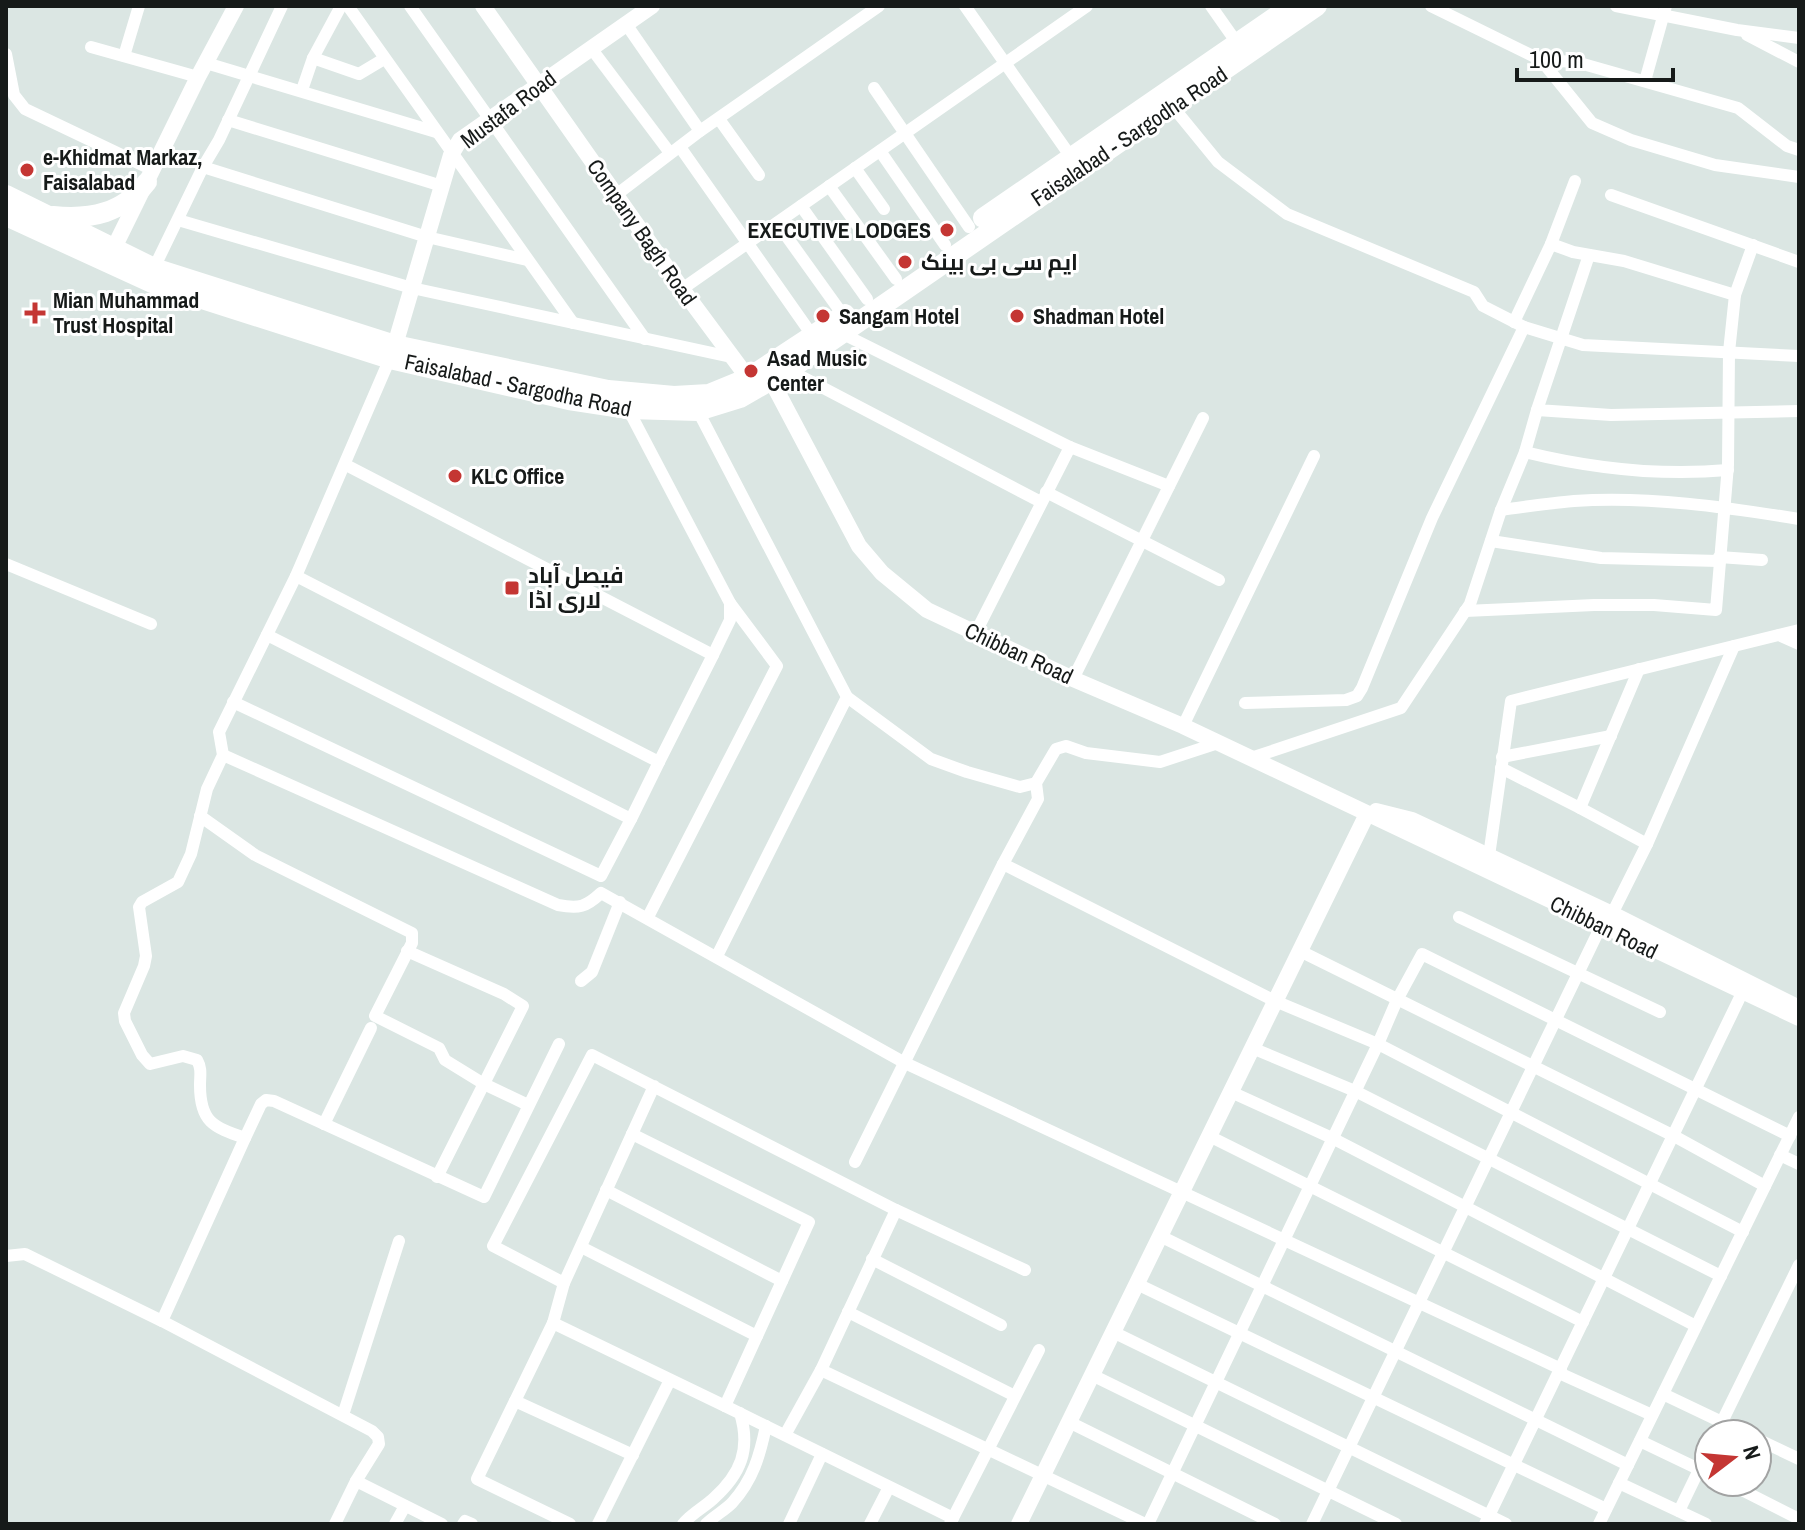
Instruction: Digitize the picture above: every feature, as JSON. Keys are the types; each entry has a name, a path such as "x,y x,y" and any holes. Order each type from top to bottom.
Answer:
{"main road":[{"name":"Faisalabad - Sargodha Road","path":"6,195 45,215 152,283 569,400 628,409 698,411 740,398 780,375 867,299 1291,6"},
{"name":"Faisalabad - Sargodha Road","path":"6,216 110,256 154,268 392,352 618,391 695,396 709,394 748,378 812,335 842,324 948,258 1317,6"},
{"path":"45,215 78,218 108,211 134,199 150,176"}],"street":[{"path":"124,56 139,6"},
{"path":"154,268 282,6"},
{"path":"302,90 313,58 341,6"},
{"path":"348,6 573,323"},
{"path":"410,6 645,339"},
{"name":"Company Bagh Road","path":"483,6 748,378"},
{"name":"Mustafa Road","path":"392,352 451,155 460,140 652,6"},
{"path":"616,195 700,131 879,6"},
{"path":"965,6 1071,157"},
{"path":"682,289 1087,6"},
{"path":"1211,6 1237,43"},
{"path":"1431,6 1541,60 1576,62 1738,108 1787,146 1799,150"},
{"path":"1616,6 1664,11 1737,30 1799,38"},
{"path":"110,256 234,7"},
{"path":"1645,81 1664,11"},
{"path":"626,24 700,131"},
{"path":"1737,30 1799,62"},
{"path":"91,47 202,70 249,74 436,132"},
{"path":"591,48 748,243 812,335"},
{"path":"6,54 14,95 25,109 150,176"},
{"path":"313,58 359,74 384,59"},
{"path":"1541,60 1592,123 1631,140 1715,165 1799,177"},
{"path":"874,88 969,227"},
{"path":"1173,107 1218,162 1287,214 1474,292 1483,306 1519,324 1583,345 1799,356"},
{"path":"719,119 759,175"},
{"path":"228,120 442,186"},
{"path":"880,151 945,245"},
{"path":"203,167 427,237 527,260"},
{"path":"855,168 884,209"},
{"path":"1245,703 1346,700 1357,696 1519,324 1575,181"},
{"path":"829,186 896,279"},
{"path":"1611,195 1799,262"},
{"path":"801,206 867,299"},
{"path":"178,220 412,288 731,357"},
{"path":"777,223 842,324 1070,447 1169,486"},
{"path":"1551,244 1573,252 1624,261 1735,295"},
{"path":"1465,611 1594,605 1654,605 1716,610 1728,470 1729,352 1735,295 1753,245"},
{"path":"1251,758 1401,708 1470,604 1501,510 1525,452 1589,255"},
{"path":"245,1138 215,1126 204,1114 200,1102 201,1070 197,1060 183,1056 156,1064 145,1061 125,1021 124,1006 141,977 146,956 139,907 142,902 178,882 191,854 207,789 223,755 219,732 296,576 392,352"},
{"path":"780,375 1140,540 1219,580"},
{"name":"Chibban Road","path":"780,375 859,546 882,573 927,610 1073,679 1183,726 1367,814 1799,1008"},
{"path":"618,391 730,603 777,666 648,917"},
{"path":"1537,410 1611,415 1799,411"},
{"path":"698,411 847,697 931,759 1020,787 1036,783"},
{"path":"1073,679 1203,418"},
{"path":"975,634 1070,447"},
{"path":"1525,452 1573,464 1660,470 1728,470"},
{"path":"1183,726 1314,456"},
{"path":"346,465 713,655"},
{"path":"1501,510 1600,501 1725,507 1799,519"},
{"path":"1491,541 1601,558 1762,560"},
{"path":"6,564 151,624"},
{"path":"296,576 659,762"},
{"path":"223,755 558,905 574,908 587,906 601,893 601,876 730,620 730,603"},
{"path":"1489,856 1511,701 1799,630"},
{"path":"267,635 631,819"},
{"path":"1779,635 1799,644"},
{"path":"1312,1524 1578,973 1647,844 1734,646"},
{"path":"1580,808 1639,669"},
{"path":"717,956 847,697"},
{"path":"233,702 601,876"},
{"path":"1501,763 1611,736"},
{"path":"855,1162 1038,799 1036,783 1053,754 1066,746 1086,753 1160,762 1218,743"},
{"path":"1501,763 1647,844"},
{"name":"Chibban Road","path":"1367,814 1380,810 1412,820 1489,856 1742,993 1799,1018"},
{"path":"1019,1524 1367,814"},
{"path":"200,816 255,855 412,933 412,943 375,1016 439,1048 445,1060 484,1084 528,1105"},
{"path":"1003,864 1275,1001 1378,1044 1743,1232"},
{"path":"601,893 905,1063 1284,1238 1652,1415"},
{"path":"581,981 592,972 620,902"},
{"path":"1459,917 1660,1012"},
{"path":"407,951 504,994 523,1006 437,1177"},
{"path":"1300,951 1674,1136 1765,1186"},
{"path":"821,1370 1146,1524 1397,1000 1422,954 1790,1136"},
{"path":"1487,1520 1742,993"},
{"path":"324,1124 371,1028"},
{"path":"162,1321 245,1138 261,1104 266,1100 484,1197 559,1044"},
{"path":"1252,1048 1355,1091 1721,1276"},
{"path":"564,1283 493,1246 592,1055 896,1210 1025,1270"},
{"path":"570,1524 477,1479 553,1323 564,1283 654,1086"},
{"path":"1231,1092 1332,1138 1696,1326"},
{"path":"1599,1524 1799,1117"},
{"path":"632,1134 809,1222 725,1406"},
{"path":"1209,1136 1583,1322"},
{"path":"1780,1155 1799,1164"},
{"path":"606,1190 782,1281"},
{"path":"785,1435 821,1370 896,1210"},
{"path":"1160,1236 1628,1465"},
{"path":"343,1415 399,1241"},
{"path":"581,1247 757,1336"},
{"path":"6,1256 25,1254 162,1321 343,1415 378,1437 379,1444 335,1524"},
{"path":"872,1259 1001,1325"},
{"path":"1724,1418 1799,1265"},
{"path":"1137,1284 1606,1509"},
{"path":"848,1312 1015,1396"},
{"path":"553,1323 785,1435 951,1521 1039,1350"},
{"path":"1113,1332 1349,1447 1487,1520 1506,1524"},
{"path":"1092,1375 1396,1524"},
{"path":"598,1524 670,1380"},
{"path":"1663,1394 1703,1418"},
{"path":"515,1401 633,1455"},
{"path":"683,1524 714,1498 743,1459 747,1435 740,1413"},
{"path":"1069,1422 1275,1524"},
{"path":"706,1524 730,1505 746,1486 760,1458 766,1426"},
{"path":"1640,1441 1693,1466"},
{"path":"1773,1447 1799,1459"},
{"path":"789,1524 822,1454"},
{"path":"356,1481 442,1524"},
{"path":"1619,1483 1706,1524"},
{"path":"870,1524 889,1487"},
{"path":"1679,1511 1693,1489"},
{"path":"1758,1498 1799,1519"},
{"path":"395,1524 405,1506"},
{"path":"463,1524 465,1521 472,1524"}],"place":[{"name":"e-Khidmat Markaz, Faisalabad","path":"27,170"},
{"name":"EXECUTIVE LODGES","path":"947,230"},
{"name":"ایم سی بی بینک","path":"905,262"},
{"name":"Mian Muhammad Trust Hospital","path":"35,313"},
{"name":"Sangam Hotel","path":"823,316"},
{"name":"Shadman Hotel","path":"1017,316"},
{"name":"Asad Music Center","path":"751,371"},
{"name":"KLC Office","path":"455,476"},
{"name":"فیصل آباد لاری اڈا","path":"512,588"}]}
